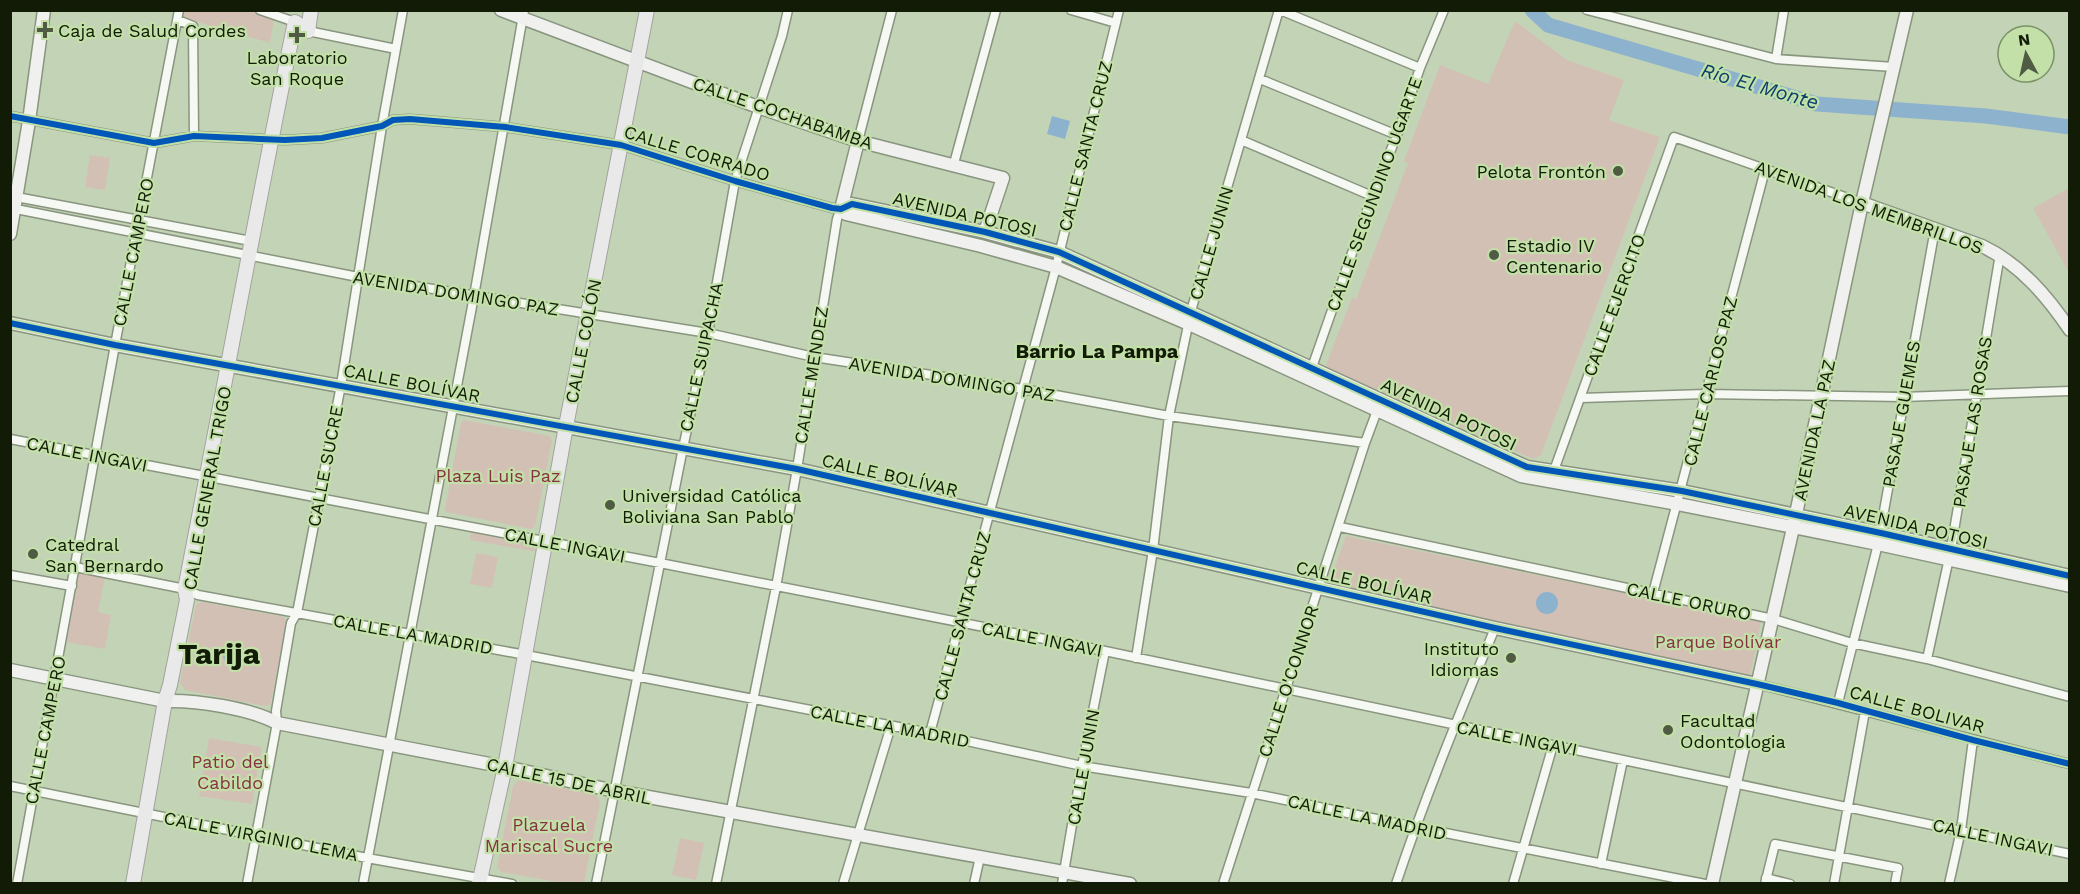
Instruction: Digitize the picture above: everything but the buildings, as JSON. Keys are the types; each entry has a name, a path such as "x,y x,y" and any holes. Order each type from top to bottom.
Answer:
{"main road":[{"path":"295,22 308,32 311,10"},
{"name":"CALLE COLÓN","path":"480,880 505,767 566,426 647,10"},
{"name":"CALLE GENERAL TRIGO","path":"133,884 165,701 187,600 185,589 295,22"}],"street":[{"path":"10,234 13,202 29,121 44,10"},
{"name":"CALLE CAMPERO","path":"17,884 115,345 179,10"},
{"path":"260,10 295,22"},
{"name":"CALLE SUCRE","path":"247,884 277,723 276,711 291,624 297,613 341,386 382,126 403,10"},
{"name":"CALLE COCHABAMBA","path":"501,10 524,15 638,61 858,141 1003,178 981,246"},
{"name":"CALLE SUIPACHA","path":"596,884 682,448 708,333 735,181 782,36 788,10"},
{"name":"CALLE MENDEZ","path":"716,884 776,587 837,219 892,10"},
{"path":"953,167 996,10"},
{"path":"1071,10 1116,23"},
{"name":"CALLE SANTA CRUZ","path":"930,733 1056,267 1119,10"},
{"path":"1280,10 1420,68"},
{"name":"CALLE JUNIN","path":"1136,658 1153,550 1169,416 1190,318 1280,10"},
{"name":"CALLE SEGUNDINO UGARTE","path":"1310,374 1372,196 1444,10"},
{"path":"1587,10 1776,59 1893,73"},
{"path":"1776,59 1784,10"},
{"name":"AVENIDA LA PAZ","path":"1712,884 1773,620 1862,203 1907,10"},
{"path":"363,884 433,519 524,15"},
{"path":"178,20 194,26 194,136"},
{"path":"308,32 396,49"},
{"path":"1260,79 1397,135"},
{"name":"CALLE CORRADO","path":"10,116 154,143 194,136 285,140 322,138 382,126 393,120 411,119 505,127 621,145 735,181 841,209"},
{"name":"AVENIDA LOS MEMBRILLOS","path":"1674,137 2000,254 2041,291 2070,330"},
{"name":"CALLE EJERCITO","path":"1551,477 1674,137"},
{"path":"1242,140 1372,196"},
{"name":"CALLE CARLOS PAZ","path":"1653,592 1682,491 1766,170"},
{"path":"13,202 140,220 251,241"},
{"name":"AVENIDA DOMINGO PAZ","path":"13,202 138,233 358,277 708,333 814,357 1023,389 1169,416 1365,443"},
{"name":"AVENIDA POTOSI","path":"1190,318 1056,267 981,246 846,214 841,209 852,204 985,232 1059,252 1190,318 1310,374 1551,477 1793,528 1879,539"},
{"name":"PASAJE GUEMES","path":"1838,703 1879,539 1935,229"},
{"name":"PASAJE LAS ROSAS","path":"1927,659 1950,555 2000,254"},
{"name":"CALLE BOLÍVAR","path":"10,323 115,345 230,364 797,469 1495,628 1757,684"},
{"path":"1581,398 1706,394 1903,397 2070,391"},
{"name":"CALLE O'CONNOR","path":"1223,884 1318,587 1340,527 1365,443 1380,405"},
{"name":"CALLE INGAVI","path":"10,439 433,519 1105,651 2070,854"},
{"name":"AVENIDA POTOSI","path":"1551,477 1682,491 1795,515 1879,539 2070,586"},
{"name":"CALLE ORURO","path":"1340,527 1653,592 1773,620 1852,643 1927,659 2070,698"},
{"name":"AVENIDA POTOSI","path":"1950,555 2070,576"},
{"name":"CALLE LA MADRID","path":"75,567 185,589 198,595 526,654 930,733 1082,766 1251,793 1705,884"},
{"path":"10,575 72,586"},
{"path":"1395,884 1454,726 1495,628"},
{"name":"CALLE JUNIN","path":"1062,884 1105,651"},
{"name":"CALLE 15 DE ABRIL","path":"10,670 165,701 183,700 263,715 277,723 505,767 615,791 856,836 1065,870 1130,884"},
{"name":"CALLE BOLIVAR","path":"1757,684 2070,764"},
{"path":"1834,884 1865,711"},
{"path":"843,884 891,726"},
{"path":"1949,884 1961,830 1973,740"},
{"path":"1513,884 1553,745"},
{"path":"1601,864 1623,760"},
{"name":"CALLE VIRGINIO LEMA","path":"10,786 367,858 512,884"},
{"path":"1790,884 1765,881 1775,844 1898,868 1895,884"},
{"path":"974,884 980,857"}],"green space":[{"path":"182,11 250,11 274,19 270,43 181,17"},
{"name":"Estadio IV Centenario","path":"1515,21 1567,60 1624,80 1609,120 1660,137 1541,455 1533,459 1329,369 1326,365 1352,298 1356,299 1408,163 1404,161 1440,65 1488,84"},
{"path":"90,155 110,158 105,190 85,187"},
{"path":"2069,188 2069,273 2033,208"},
{"name":"Plaza Luis Paz","path":"464,420 550,436 552,441 535,526 531,529 446,512 461,423"},
{"path":"471,532 537,544 538,552 470,540"},
{"name":"Parque Bolívar","path":"1346,536 1761,621 1750,677 1329,584"},
{"path":"476,553 498,557 492,588 470,584"},
{"path":"78,573 105,576 98,612 111,615 105,649 66,642"},
{"path":"202,602 281,616 286,619 287,624 270,705 265,706 185,690 180,683 196,605"},
{"name":"Patio del Cabildo","path":"209,738 262,747 252,804 199,796"},
{"name":"Plazuela Mariscal Sucre","path":"519,780 595,794 600,802 584,883 562,883 501,872 497,867 513,786"},
{"path":"680,838 704,843 696,880 672,875"}],"water":[{"path":"1052,116 1070,121 1065,139 1047,134"},
{"path":"1547,592 1555,595 1558,603 1555,611 1547,614 1539,611 1536,603 1539,595"},
{"path":"228,647 234,647 239,655 237,661 228,663 223,658 223,652"}],"waterway":[{"name":"Río El Monte","path":"1532,10 1548,25 1817,104 1986,116 2070,127"}],"cycle path":[{"path":"10,116 154,143 194,136 285,140 322,138 382,126 393,120 410,119 505,127 621,145 735,181 832,208 841,209 852,204 985,232 1059,252 1527,467 1682,491 2070,576"},
{"path":"10,323 115,345 797,469 1495,628 1757,684 2070,764"}],"place":[{"name":"Caja de Salud Cordes","path":"45,30"},
{"name":"Laboratorio San Roque","path":"297,35"},
{"name":"Pelota Frontón","path":"1618,171"},
{"name":"Estadio IV Centenario","path":"1494,255"},
{"name":"Universidad Católica Boliviana San Pablo","path":"610,505"},
{"name":"Catedral San Bernardo","path":"33,554"},
{"name":"Instituto Idiomas","path":"1511,658"},
{"name":"Facultad Odontologia","path":"1668,730"}],"district":[{"name":"Barrio La Pampa","path":"1097,351"},
{"name":"Tarija","path":"219,653"}]}
